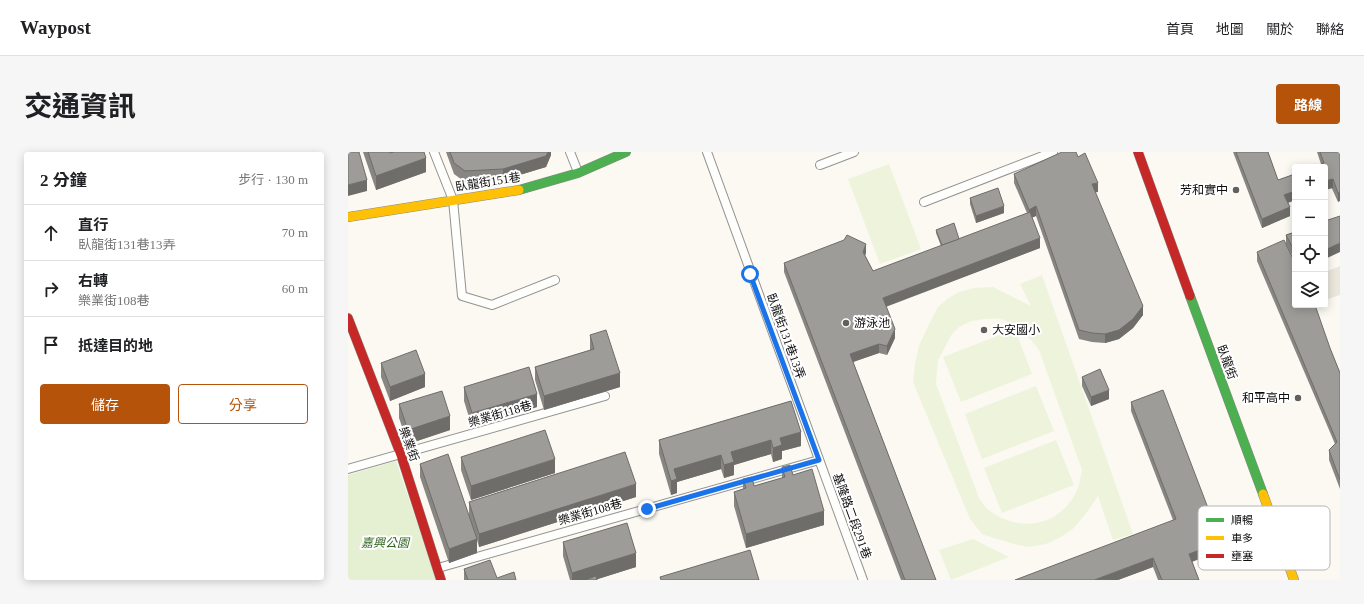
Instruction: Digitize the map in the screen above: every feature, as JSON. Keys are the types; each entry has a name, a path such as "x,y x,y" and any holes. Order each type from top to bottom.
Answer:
{"street":[{"name":"臥龍街151巷","path":"348,217 515,191 578,173 626,152"},
{"name":"臥龍街","path":"1138,152 1267,506"},
{"name":"樂業街","path":"348,318 401,455 441,580"},
{"name":"臥龍街","path":"1290,570 1294,580"}],"lane":[{"path":"434,152 453,200 462,296 492,305 555,280"},
{"path":"570,152 578,173"},
{"name":"臥龍街131巷13弄","path":"707,152 819,460"},
{"path":"820,165 854,152"},
{"path":"924,202 1053,152"},
{"name":"樂業街118巷","path":"348,469 605,396"},
{"name":"樂業街108巷","path":"438,568 819,460"},
{"name":"基隆路二段291巷","path":"819,460 863,580"}],"green space":[{"path":"889,164 921,249 880,264 848,179"},
{"path":"1042,275 1133,534 1113,540 1098,496 1074,528 1061,537 1046,544 1029,547 997,539 982,534 970,519 913,382 915,364 919,346 929,324 938,307 947,299 959,292 974,288 993,287 1031,306 1020,284","holes":["1000,319 1011,323 1027,336 1039,350 1082,470 1076,493 1066,507 1057,515 1035,523 1023,524 1011,522 989,510 979,498 936,384 938,360 952,334 959,327 972,321"]},
{"path":"1015,329 1032,374 961,402 943,357"},
{"path":"1036,386 1054,431 982,459 965,414"},
{"path":"1056,440 1074,485 1002,513 984,468"},
{"name":"嘉興公園","path":"396,461 437,580 348,580 348,475"},
{"path":"973,539 1009,557 951,580 939,550"}],"shaded area":[{"path":"1340,266 1340,295 1328,299 1328,272"}],"building":[{"path":"348,152 359,152 367,180 348,185"},
{"path":"368,152 424,152 426,158 376,176"},
{"path":"450,152 548,152 546,156 503,169 465,171 454,163"},
{"path":"1062,152 1076,152 1078,157 1085,153 1098,183 1092,184 1143,306 1133,319 1119,330 1105,334 1079,330 1036,206 1029,210 1014,174"},
{"path":"1236,152 1268,152 1278,180 1292,175 1292,192 1284,195 1290,207 1262,219"},
{"path":"1320,152 1340,152 1340,192 1338,193 1333,179 1328,180 1328,164 1322,164 1324,163"},
{"path":"998,188 1004,206 976,216 970,198"},
{"path":"1030,212 1040,238 883,298 895,329 887,346 879,344 850,354 936,580 905,580 784,263 844,240 847,235 866,244 863,252 873,271"},
{"path":"1340,216 1340,243 1328,249 1328,236 1328,220"},
{"path":"954,223 959,239 942,245 936,230"},
{"path":"1292,233 1292,246 1286,235"},
{"path":"1284,240 1292,257 1292,308 1316,308 1340,373 1340,480 1329,450 1337,442 1257,252"},
{"path":"606,330 620,373 544,396 535,367 594,349 590,335"},
{"path":"416,350 425,374 390,387 381,363"},
{"path":"529,367 537,394 472,413 464,387"},
{"path":"1100,369 1109,390 1091,397 1082,377"},
{"path":"1163,390 1207,506 1198,506 1198,551 1189,554 1199,580 1162,580 1153,558 1094,580 1015,580 1176,519 1131,402"},
{"path":"442,391 450,416 408,430 399,404"},
{"path":"791,401 801,432 780,438 782,445 773,448 771,440 731,452 734,462 724,465 721,455 674,469 677,479 671,481 659,440"},
{"path":"545,430 555,459 471,486 461,457"},
{"path":"625,452 636,484 479,534 469,502"},
{"path":"448,454 477,539 449,549 420,464"},
{"path":"790,465 793,475 812,469 824,511 746,534 734,492 746,488 743,479 752,477 754,486 785,477 782,467"},
{"path":"627,523 636,553 572,573 563,542"},
{"path":"750,550 759,580 661,580 660,577"},
{"path":"490,560 497,578 514,572 516,580 468,580 464,569"},
{"path":"596,576 597,580 585,580"}],"traffic: fast":[{"path":"519,190 578,173 626,152"},
{"path":"1190,296 1263,494"}],"traffic: slow":[{"path":"348,217 519,190"},
{"path":"1263,494 1267,506"},
{"path":"1290,570 1294,580"}],"traffic: jam":[{"path":"1138,152 1190,296"},
{"path":"348,318 401,455 441,580"}],"place":[{"name":"芳和實中","path":"1236,190"},
{"name":"游泳池","path":"846,323"},
{"name":"大安國小","path":"984,330"},
{"name":"和平高中","path":"1298,398"}],"route":[{"path":"647,509 819,460 750,274"}]}
